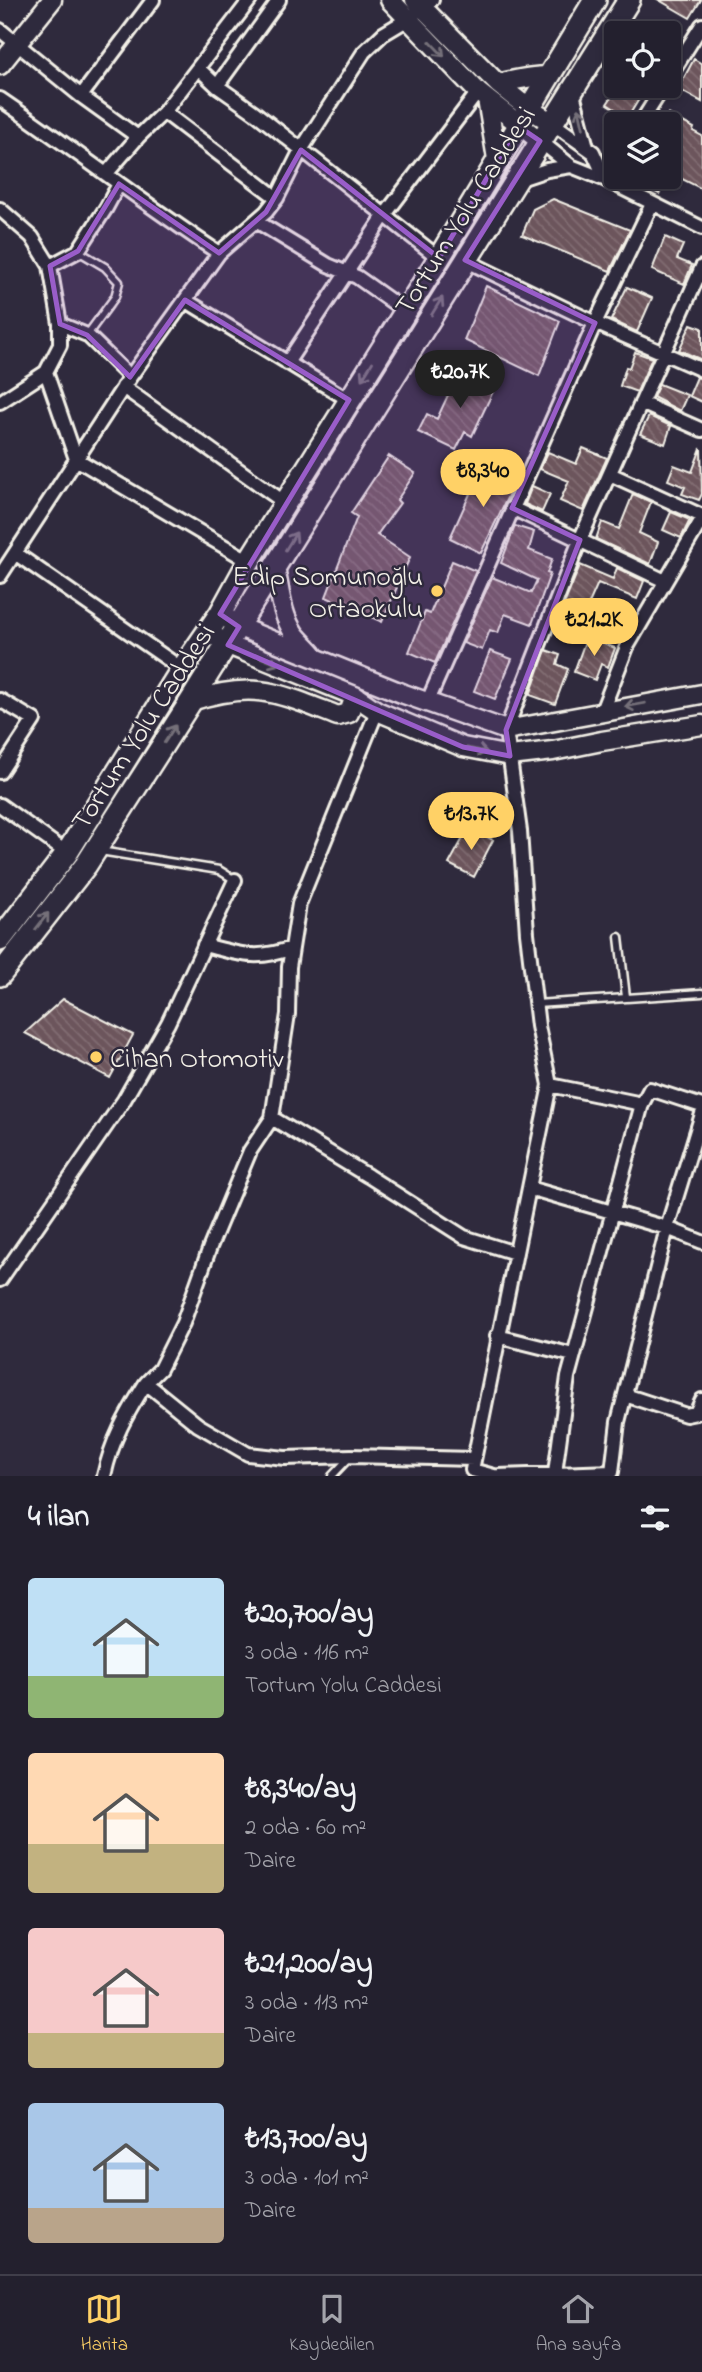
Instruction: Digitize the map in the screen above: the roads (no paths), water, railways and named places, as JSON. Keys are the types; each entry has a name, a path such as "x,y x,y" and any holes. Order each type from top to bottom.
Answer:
{"highway":[{"name":"Tortum Yolu Caddesi","path":"0,940 67,853 182,669 220,614 249,561 439,258 595,0"},
{"name":"Tortum Yolu Caddesi","path":"0,975 95,851 233,636 629,0"}],"main road":[{"path":"0,65 52,0"},
{"path":"390,0 419,7 498,84 540,142"},
{"path":"419,7 482,95 497,159"},
{"path":"498,84 548,76"},
{"path":"482,95 523,117 551,122"},
{"path":"275,568 281,600 294,633 318,659"},
{"path":"220,614 233,636 355,696 377,711 463,747 510,756 702,726"},
{"path":"207,632 233,636 318,659 427,703 506,730 702,694"},
{"path":"191,701 216,693 259,690 274,692 338,716 349,713 355,696"}],"street":[{"path":"81,96 153,0"},
{"path":"106,174 138,136 164,112 250,0"},
{"path":"217,86 279,0"},
{"path":"0,576 126,382 219,253 256,221 276,198 301,150 364,52 419,7"},
{"path":"681,58 702,25"},
{"path":"0,30 81,96 138,136"},
{"path":"198,68 217,86 439,258"},
{"path":"572,90 587,147"},
{"path":"288,363 384,215 482,95"},
{"path":"0,99 151,209 219,253"},
{"path":"164,112 276,198"},
{"path":"551,122 593,152 604,176"},
{"path":"540,142 571,166 604,179"},
{"path":"516,181 547,170 571,166"},
{"path":"50,266 78,251 119,184"},
{"path":"623,189 701,225"},
{"path":"427,703 595,323 652,204"},
{"path":"0,209 32,237 50,266 60,324 60,345 46,372 0,401"},
{"path":"256,221 328,265 357,277 405,311"},
{"path":"465,260 595,323 702,370"},
{"path":"702,267 580,540 506,730 520,831 527,933 550,1084 472,1470 496,1476 612,1472 618,1422 667,1228 702,1114"},
{"path":"185,300 349,400"},
{"path":"60,324 87,335 126,382 285,503"},
{"path":"46,372 76,459 249,561"},
{"path":"641,403 702,430"},
{"path":"602,711 626,647 702,517 610,474"},
{"path":"512,508 665,581"},
{"path":"15,553 182,669"},
{"path":"0,700 34,720 0,772"},
{"path":"104,1476 109,1449 122,1420 146,1383 160,1369 183,1323 210,1247 250,1151 272,1118 288,1014 289,967 296,919 306,884 377,711"},
{"path":"0,805 67,853"},
{"path":"0,1279 124,1100 168,1023 235,880"},
{"path":"204,945 243,955 269,956 292,948"},
{"path":"550,1084 642,1104"},
{"path":"555,1473 573,1355 642,1104 650,1089 702,1106"},
{"path":"272,1118 464,1237 515,1253"},
{"path":"529,1188 667,1228 702,1242"},
{"path":"498,1336 573,1355"},
{"path":"146,1383 198,1425 248,1454 285,1458 474,1459"},
{"path":"625,1395 686,1415 696,1413 702,1400"}],"lane":[{"path":"78,251 105,267 119,282 115,297 87,335"},
{"path":"377,711 386,687"},
{"path":"95,851 219,870 235,880"},
{"path":"619,937 626,997"},
{"path":"536,1004 702,993"},
{"path":"332,1476 351,1457"}],"place":[{"name":"Edip Somunoğlu Ortaokulu","path":"437,591"},
{"name":"Cihan Otomotiv","path":"96,1057"}]}
